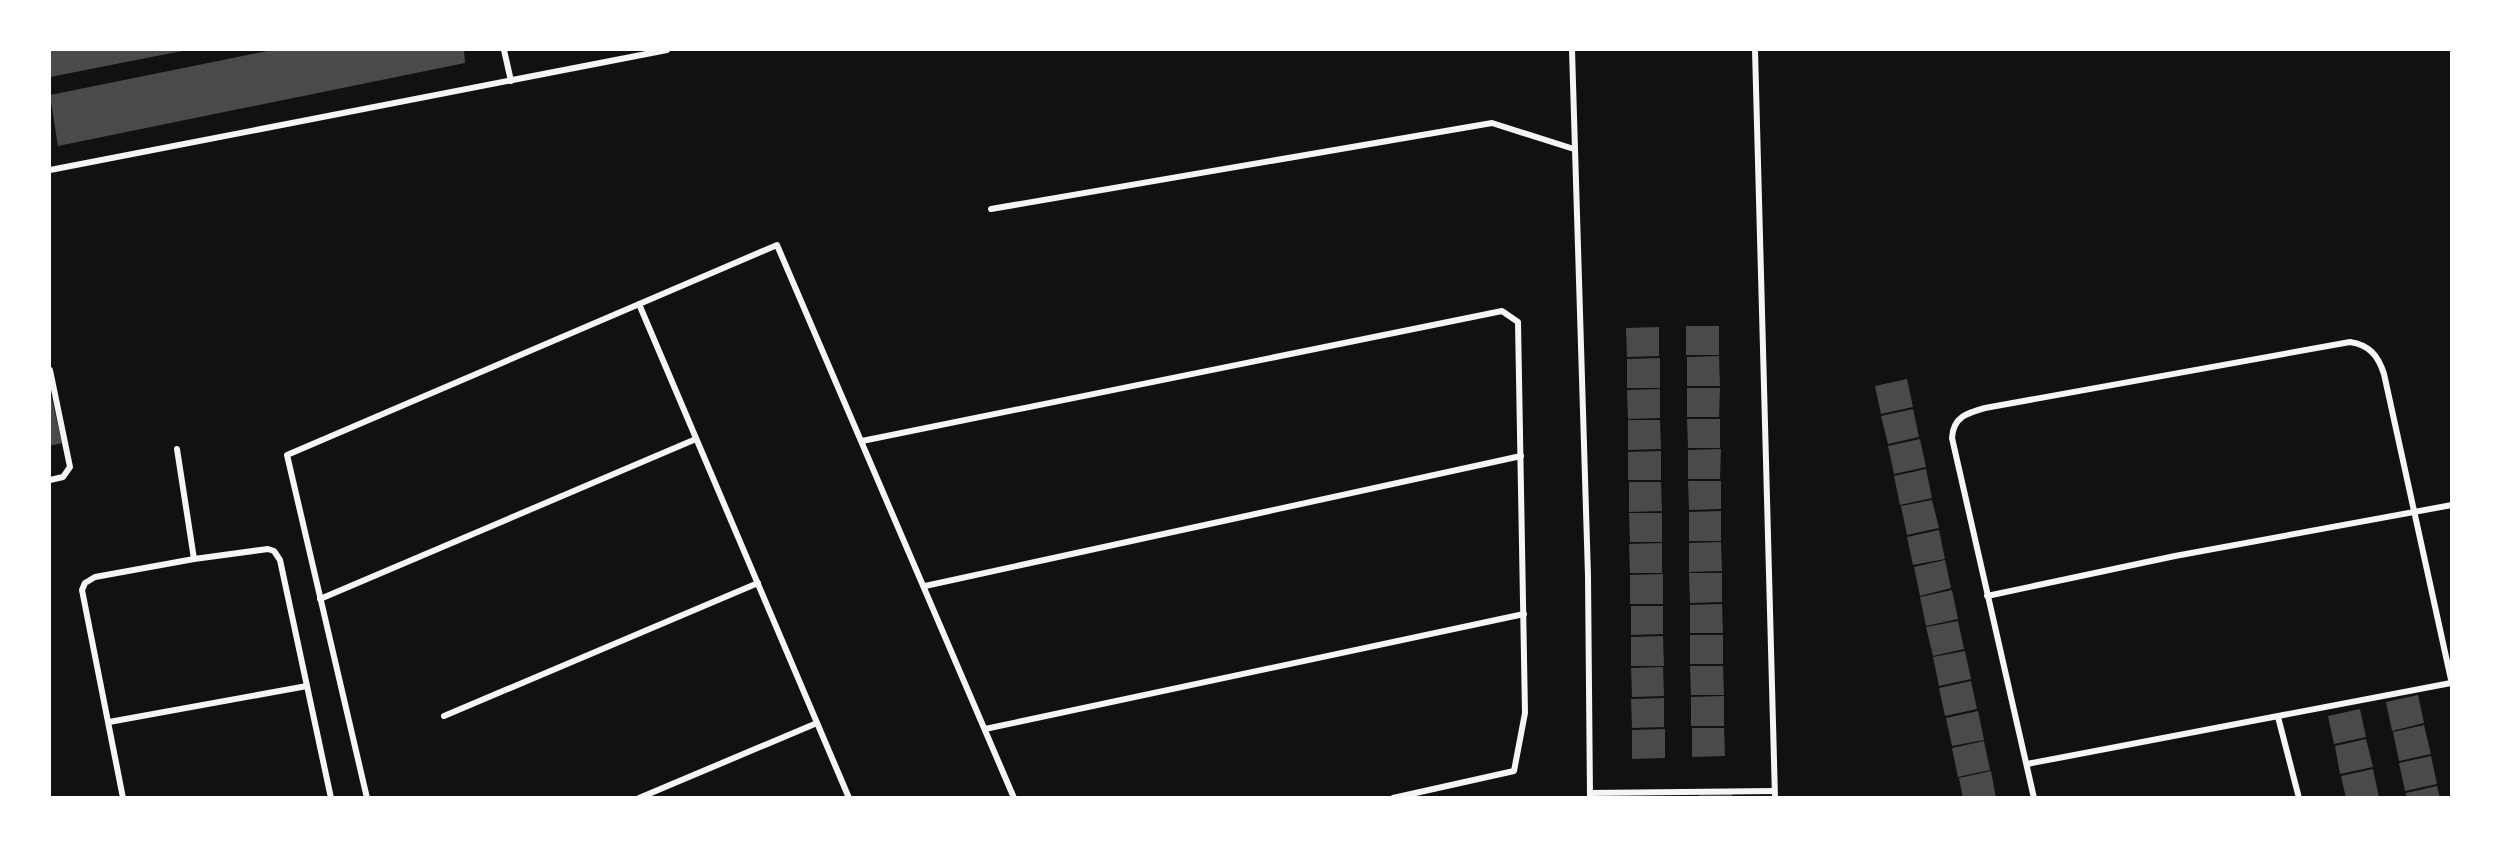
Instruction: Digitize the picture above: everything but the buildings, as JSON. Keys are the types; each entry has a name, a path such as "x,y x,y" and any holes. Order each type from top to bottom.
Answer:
{"street":[{"path":"504,50 511,81"},
{"path":"50,170 667,50"},
{"path":"1572,50 1588,576 1590,795 1775,794 1755,50"},
{"path":"991,209 1491,123 1574,150"},
{"path":"367,798 287,455 777,245 1014,798"},
{"path":"639,304 849,798"},
{"path":"862,441 1502,311 1518,322 1525,713 1514,771 1393,798"},
{"path":"2027,764 2451,683 2384,374 2374,353 2359,344 2349,342 1985,408 1960,417 1952,429 1952,438 2034,798"},
{"path":"50,370 70,467 63,477 50,480"},
{"path":"320,599 696,439"},
{"path":"177,449 194,559"},
{"path":"925,586 1521,456"},
{"path":"1987,597 2175,556 2451,505"},
{"path":"123,798 84,604 85,583 95,578 194,559 268,549 274,551 280,560 331,798"},
{"path":"444,716 758,583"},
{"path":"985,729 1524,614"},
{"path":"109,722 307,686"},
{"path":"2278,717 2299,798"},
{"path":"639,798 817,723"}]}
